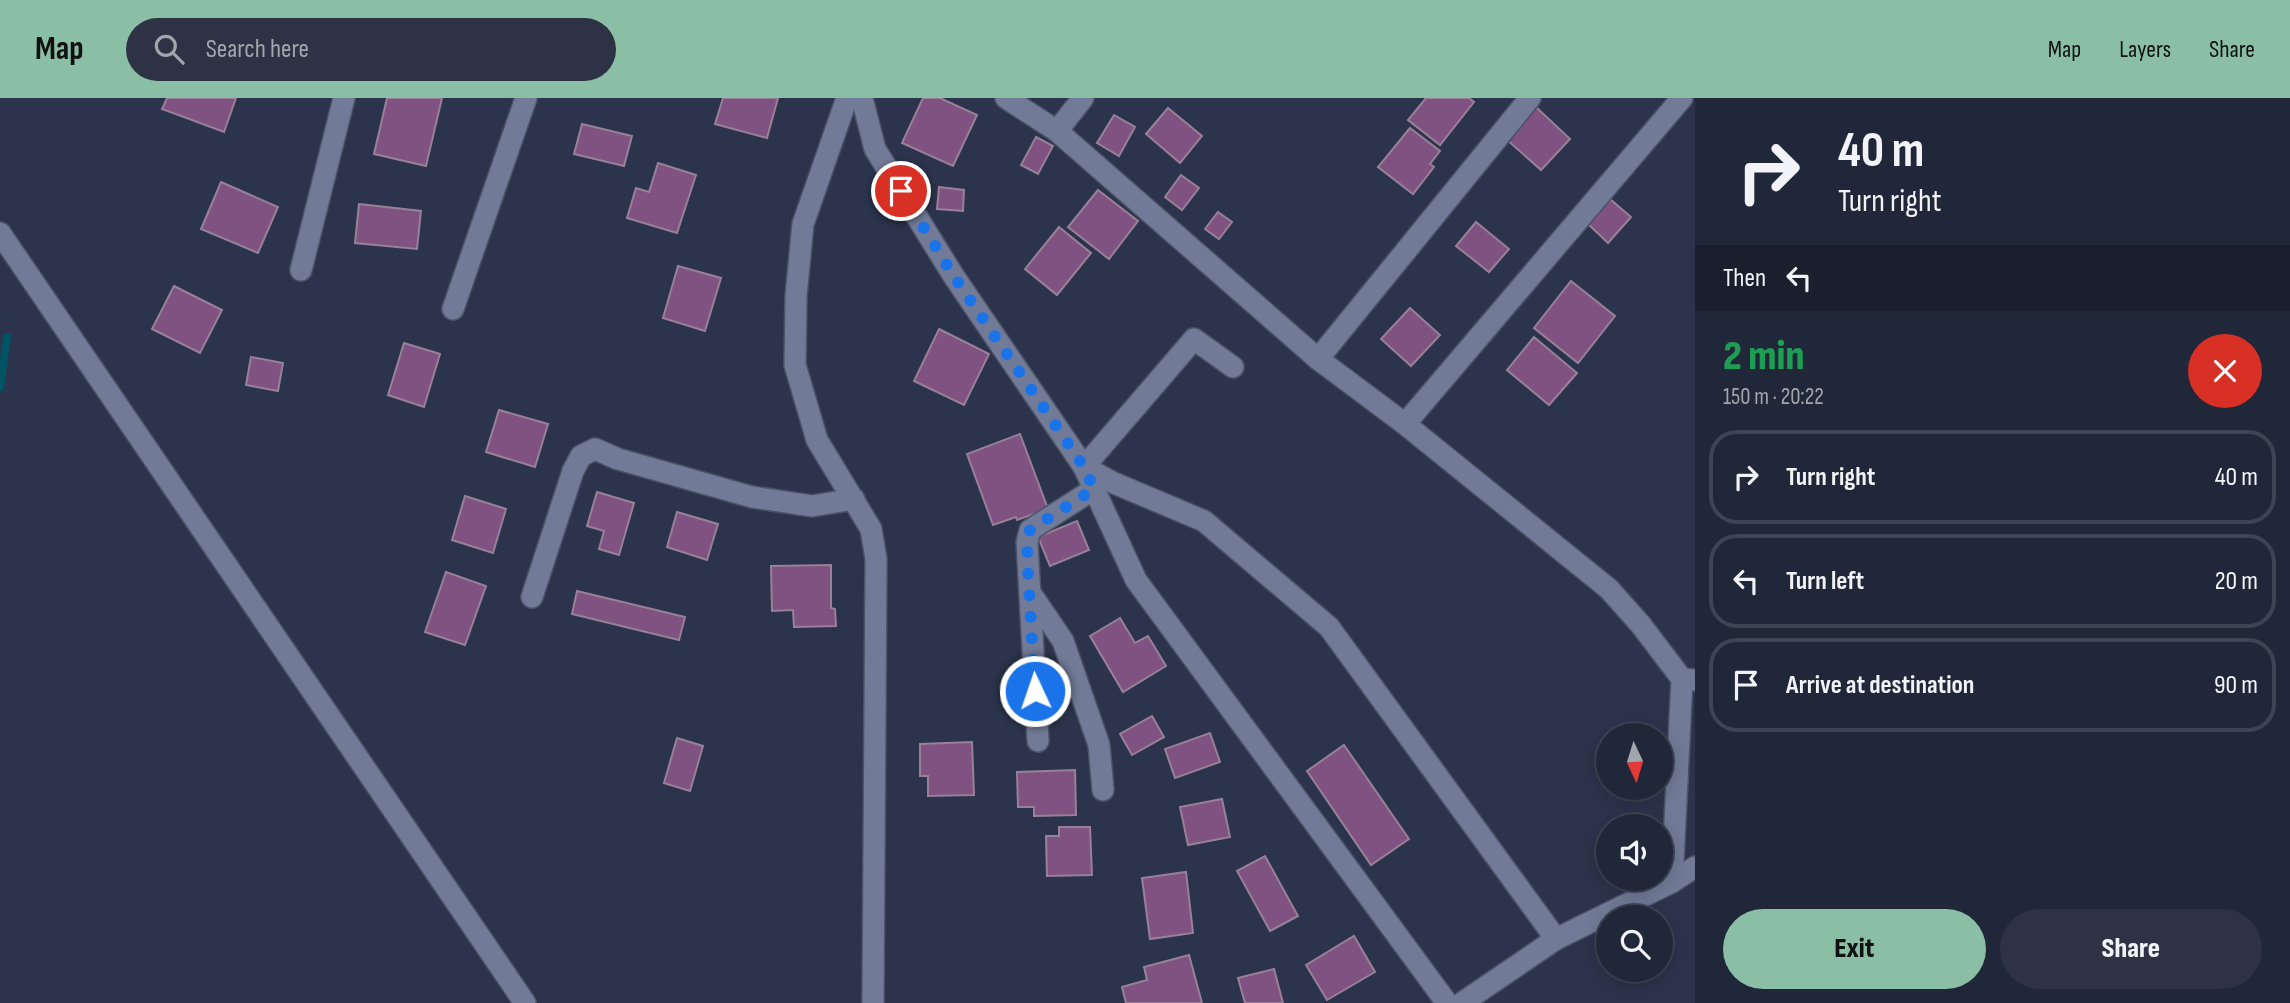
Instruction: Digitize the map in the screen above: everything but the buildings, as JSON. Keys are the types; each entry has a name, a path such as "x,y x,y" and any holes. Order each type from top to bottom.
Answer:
{"street":[{"path":"301,270 344,98"},
{"path":"453,309 526,98"},
{"path":"847,98 803,224 796,296 795,365 817,440 871,528 876,559 873,1003"},
{"path":"862,98 874,149 953,275 1084,467 1136,580 1447,1003"},
{"path":"1006,98 1057,131 1318,359 1405,424 1609,589 1689,680 1673,870"},
{"path":"1057,131 1083,98"},
{"path":"1318,359 1530,98"},
{"path":"1405,424 1682,98"},
{"path":"0,233 524,1003"},
{"path":"1084,467 1194,339 1233,367"},
{"path":"532,597 573,471 581,456 595,449 618,459 752,497 812,506 854,499"},
{"path":"1084,467 1114,483 1205,521 1329,627 1556,939"},
{"path":"1038,741 1027,555 1030,530 1094,489"},
{"path":"1029,593 1063,641 1099,745 1102,790"},
{"path":"1673,881 1695,867"},
{"path":"1462,1003 1556,939 1654,891"}],"waterway":[{"path":"0,388 7,337"}],"route":[{"path":"901,191 953,275 1084,467 1094,489 1030,530 1027,555 1035,691"}]}
